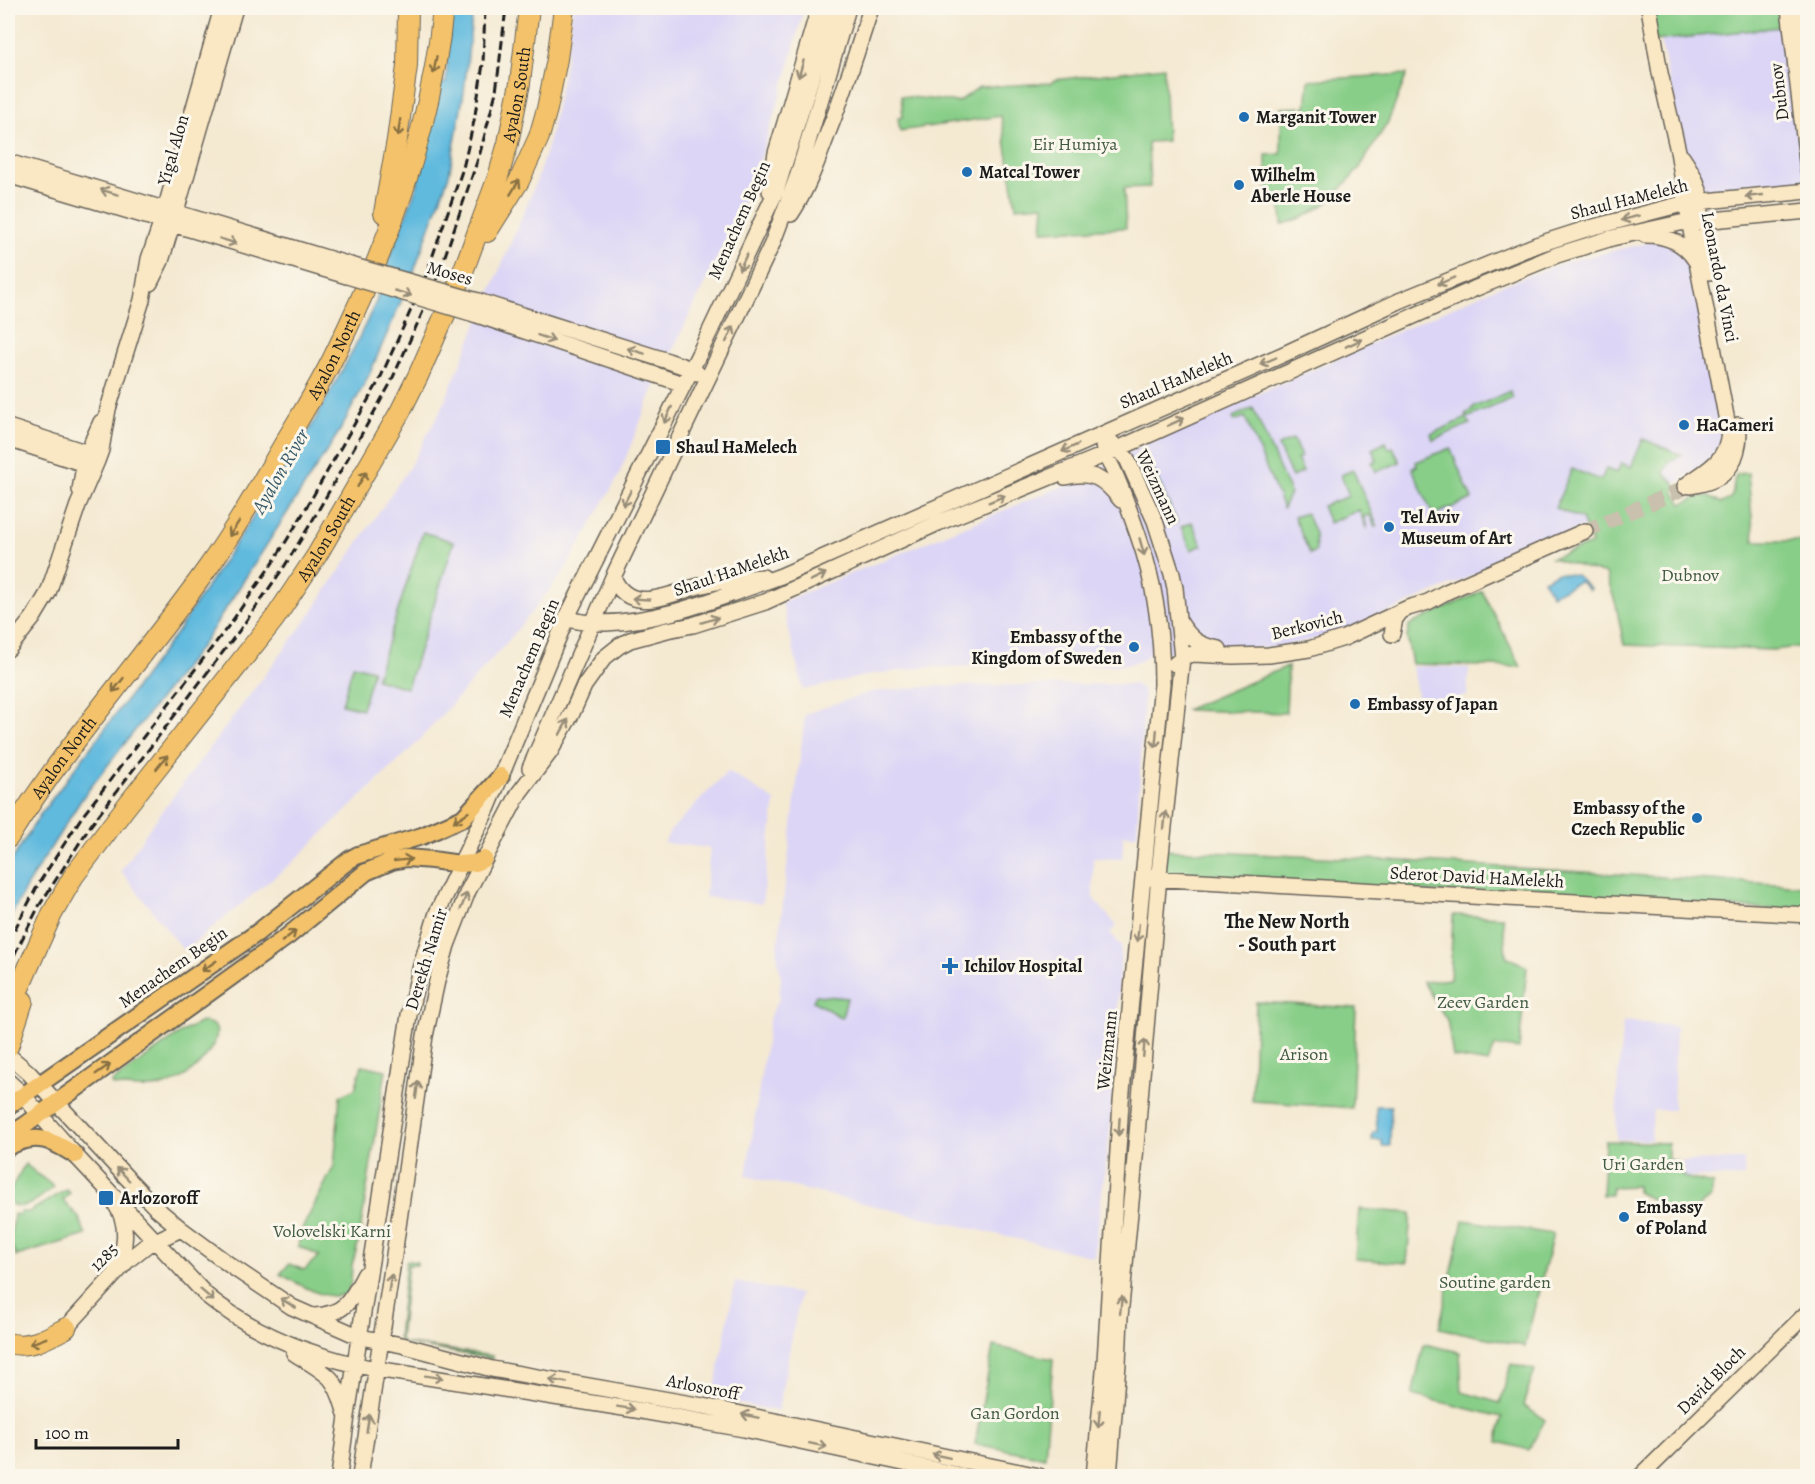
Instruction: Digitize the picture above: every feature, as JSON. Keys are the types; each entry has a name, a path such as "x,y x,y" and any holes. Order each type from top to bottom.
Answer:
{"highway":[{"path":"376,262 407,66 408,8"},
{"name":"Ayalon North","path":"8,838 39,789 189,593 241,518 333,358 376,262 410,169 434,70 443,8"},
{"name":"Ayalon South","path":"8,1013 52,914 74,878 125,808 264,634 317,555 400,412 462,273 498,177 508,143 520,83 529,8"},
{"path":"462,273 519,181 539,137 557,58 564,8"},
{"path":"8,820 77,739"},
{"path":"8,1047 24,1000 39,966 81,881 125,808"},
{"path":"8,1343 18,1346 38,1343 66,1328"}],"main road":[{"name":"Menachem Begin","path":"8,1106 22,1095 34,1078 257,933 349,860 358,855 436,831 463,818 501,776"},
{"path":"9,1139 288,936 366,872 392,861 407,858 460,864 484,859"},
{"path":"9,1139 26,1138 53,1142 75,1155"}],"street":[{"name":"Yigal Alon","path":"8,649 33,618 48,593 142,300 161,261 169,217 222,8"},
{"name":"Yigal Alon","path":"169,217 235,8"},
{"name":"Menachem Begin","path":"501,776 566,619 654,446 769,209 785,167 833,8"},
{"name":"Menachem Begin","path":"519,793 613,577 772,244 798,175 848,8"},
{"path":"772,244 799,202 817,162 871,8"},
{"path":"1648,8 1678,151 1696,178 1694,202 1700,212 1690,222"},
{"name":"Dubnov","path":"1789,8 1808,171"},
{"name":"Dubnov","path":"1800,8 1808,69"},
{"path":"769,209 776,153 818,9"},
{"path":"8,162 169,217"},
{"path":"8,176 169,217"},
{"name":"Shaul HaMelekh","path":"566,619 592,623 631,620 667,613 730,595 781,576 1399,301 1536,245 1586,229 1694,202 1806,189"},
{"name":"Shaul HaMelekh","path":"765,602 938,523 1111,452 1474,289 1557,255 1612,238 1690,222 1808,211"},
{"name":"Moses","path":"169,217 348,271 691,369"},
{"name":"Leonardo da Vinci","path":"1712,220 1705,233 1706,249 1739,430 1731,448"},
{"name":"Leonardo da Vinci","path":"1690,222 1730,432 1731,448"},
{"path":"1612,238 1661,236 1686,248 1698,263"},
{"name":"Moses","path":"476,308 683,384"},
{"path":"691,369 705,386"},
{"path":"8,427 90,459"},
{"name":"Weizmann","path":"1103,433 1138,536 1154,592 1162,646 1151,878 1109,1476"},
{"path":"8,439 90,459"},
{"path":"1685,487 1715,465 1731,448"},
{"name":"Weizmann","path":"1094,1476 1105,1361 1120,1111 1182,658 1172,574 1155,521 1127,459 1111,452"},
{"path":"1030,486 1077,474 1086,475 1103,480 1127,507"},
{"name":"Berkovich","path":"1182,658 1236,663 1283,661 1346,645 1396,623 1446,592 1585,531"},
{"path":"613,577 621,592 631,598 641,600 661,598 703,585 737,579 781,576"},
{"name":"Derekh Namir","path":"360,1476 428,1018 447,945 468,891 519,793 550,753 594,670 614,650 630,640 693,625 765,602"},
{"path":"1179,621 1188,635 1204,646 1278,654"},
{"name":"Berkovich","path":"1182,658 1193,654 1233,656 1278,654 1309,648 1396,623"},
{"name":"Weizmann","path":"1159,628 1171,650 1182,658"},
{"path":"1162,684 1171,669 1182,658"},
{"name":"Derekh Namir","path":"339,1476 411,1005 437,913 501,776"},
{"name":"Sderot David HaMelekh","path":"1151,878 1808,915"},
{"name":"Arlosoroff","path":"8,1055 34,1078 157,1209 181,1229 292,1307 360,1337 402,1345 492,1370 703,1407 1039,1476"},
{"path":"8,1081 195,1285 218,1305 275,1338 331,1380 338,1390 347,1416"},
{"path":"106,1189 120,1211 125,1242 122,1257 110,1277"},
{"name":"1285","path":"66,1328 110,1277 128,1260 147,1245 181,1229"},
{"path":"313,1317 331,1314 347,1304 371,1263"},
{"name":"David Bloch","path":"1641,1476 1808,1312"},
{"name":"Arlosoroff","path":"275,1338 320,1356 355,1365 625,1408 744,1430 964,1476"}],"shaded area":[{"path":"573,8 804,8 787,74 751,188 650,397 618,477 564,572 509,640 414,746 293,862 184,951 121,871 151,826 307,619 410,466 442,408 535,185 549,141 565,64"},
{"path":"1656,8 1807,22 1807,186 1708,196 1682,150"},
{"path":"1677,236 1687,243 1725,425 1719,449 1705,463 1665,491 1332,635 1278,647 1149,653 1143,660 1127,665 930,667 874,674 803,690 782,602 1075,481 1148,443 1498,287 1565,262"},
{"path":"1412,666 1469,668 1467,696 1418,701"},
{"name":"Ichilov Hospital","path":"1134,684 1141,688 1144,694 1137,835 1123,835 1123,858 1093,858 1093,898 1117,926 1110,932 1121,946 1112,1113 1094,1257 746,1176 770,1015 779,999 781,978 777,954 805,714 870,692 934,686"},
{"path":"728,771 775,801 762,904 705,897 710,848 664,843 671,830"},
{"path":"1623,1021 1676,1026 1673,1110 1653,1110 1651,1140 1616,1139"},
{"path":"1744,1160 1744,1177 1683,1177 1681,1161"},
{"path":"735,1282 800,1294 778,1411 713,1399"}],"green space":[{"path":"1649,8 1786,8 1789,26 1655,41"},
{"name":"Eir Humiya","path":"1164,67 1167,141 1148,142 1150,187 1124,188 1126,228 1042,231 1044,205 1016,207 1001,116 900,131 898,118 903,117 901,96 958,102 979,87 1051,83 1054,80"},
{"path":"1407,74 1388,122 1359,169 1330,201 1304,217 1282,225 1280,195 1267,196 1266,155 1281,154 1281,108 1306,107 1309,80"},
{"path":"1510,391 1513,398 1467,418 1465,414 1473,410 1472,408"},
{"path":"1253,408 1290,493 1283,508 1245,417 1234,421 1233,417"},
{"path":"1467,418 1470,424 1433,440 1431,434"},
{"path":"1293,439 1301,457 1297,459 1303,472 1292,477 1278,446"},
{"name":"Dubnov","path":"1643,439 1682,455 1670,461 1664,473 1676,485 1674,490 1682,504 1702,496 1711,497 1721,503 1727,501 1732,495 1737,474 1748,473 1754,541 1807,541 1807,646 1772,650 1624,645 1616,605 1606,574 1551,558 1592,544 1582,519 1555,508 1572,469 1601,480 1606,469 1617,473 1621,463 1631,467"},
{"path":"1386,442 1389,449 1393,447 1400,462 1376,472 1372,462 1377,460 1372,449"},
{"path":"1450,448 1472,499 1433,515 1412,468 1417,466 1416,462"},
{"path":"1148,458 1177,522 1171,525 1141,461"},
{"path":"1353,470 1377,526 1375,527 1371,517 1364,516 1367,530 1359,510 1329,523 1322,506 1349,496 1341,475"},
{"path":"1306,513 1315,533 1316,551 1310,554 1294,517"},
{"path":"1192,522 1202,545 1191,550 1181,527"},
{"path":"423,532 454,542 407,688 376,679"},
{"path":"1482,591 1521,667 1412,664 1407,637 1409,625"},
{"path":"353,665 373,670 362,709 342,704"},
{"path":"1288,666 1286,713 1185,710"},
{"path":"1161,850 1389,860 1807,886 1807,911 1159,878"},
{"name":"Zeev Garden","path":"1453,915 1503,917 1506,956 1527,967 1519,1049 1495,1046 1488,1063 1453,1057 1447,1020 1423,982 1450,979"},
{"path":"816,995 847,998 842,1018 813,1001"},
{"name":"Arison","path":"1256,1002 1356,1008 1352,1108 1252,1101"},
{"path":"201,1022 211,1024 216,1028 217,1035 204,1058 186,1075 172,1083 157,1087 138,1088 112,1085 112,1082 182,1032"},
{"name":"Volovelski Karni","path":"362,1065 386,1070 351,1281 348,1292 332,1296 314,1291 280,1274 289,1264 304,1270 319,1256 298,1246 301,1231 334,1166 340,1096 355,1089"},
{"name":"Uri Garden","path":"1605,1141 1668,1143 1668,1160 1678,1161 1683,1177 1713,1184 1711,1197 1686,1217 1637,1192 1637,1186 1612,1187 1611,1195 1602,1195"},
{"path":"25,1164 54,1187 28,1205 17,1206 11,1204 9,1200 11,1189"},
{"path":"66,1190 70,1193 63,1200 79,1218 86,1235 16,1256 10,1242 14,1214 29,1212"},
{"path":"1359,1209 1411,1213 1407,1263 1355,1259"},
{"name":"Soutine garden","path":"1463,1220 1553,1234 1525,1346 1439,1328"},
{"path":"406,1261 417,1262 417,1265 408,1265 400,1338 402,1343 398,1339"},
{"path":"402,1343 492,1356 492,1359"},
{"path":"1424,1344 1460,1352 1462,1392 1500,1403 1511,1364 1535,1370 1523,1405 1545,1420 1529,1450 1498,1442 1502,1417 1412,1395"},
{"name":"Gan Gordon","path":"993,1346 1053,1359 1045,1457 975,1444"}],"water":[{"path":"450,8 473,8 464,92 449,175 413,274 370,373 339,432 205,641 83,797 27,885 8,922 8,866 40,815 177,632 307,434 351,354 376,302 388,261 418,183 438,82 446,83"},
{"path":"1557,573 1576,575 1591,589 1589,590 1578,582 1552,595 1543,580"},
{"path":"1376,1106 1391,1106 1390,1146 1382,1146 1382,1140 1372,1140 1373,1133 1377,1132"}],"tunnel":[{"path":"1585,531 1685,488"}],"railway":[{"path":"8,942 39,883 81,818 230,624 274,561 379,381 424,281 463,168 474,121 483,64 485,8"},
{"path":"8,967 39,906 91,825 239,631 284,567 389,386 435,285 480,153 496,92 506,8"}],"place":[{"name":"Marganit Tower","path":"1244,117"},
{"name":"Matcal Tower","path":"967,172"},
{"name":"Wilhelm Aberle House","path":"1239,185"},
{"name":"HaCameri","path":"1684,425"},
{"name":"Shaul HaMelech","path":"663,447"},
{"name":"Tel Aviv Museum of Art","path":"1389,527"},
{"name":"Embassy of the Kingdom of Sweden","path":"1134,647"},
{"name":"Embassy of Japan","path":"1355,704"},
{"name":"Embassy of the Czech Republic","path":"1697,818"},
{"name":"Ichilov Hospital","path":"950,966"},
{"name":"Arlozoroff","path":"106,1198"},
{"name":"Embassy of Poland","path":"1624,1217"}],"district":[{"name":"The New North - South part","path":"1287,932"}],"water label":[{"name":"Ayalon River","path":"280,471"}]}
